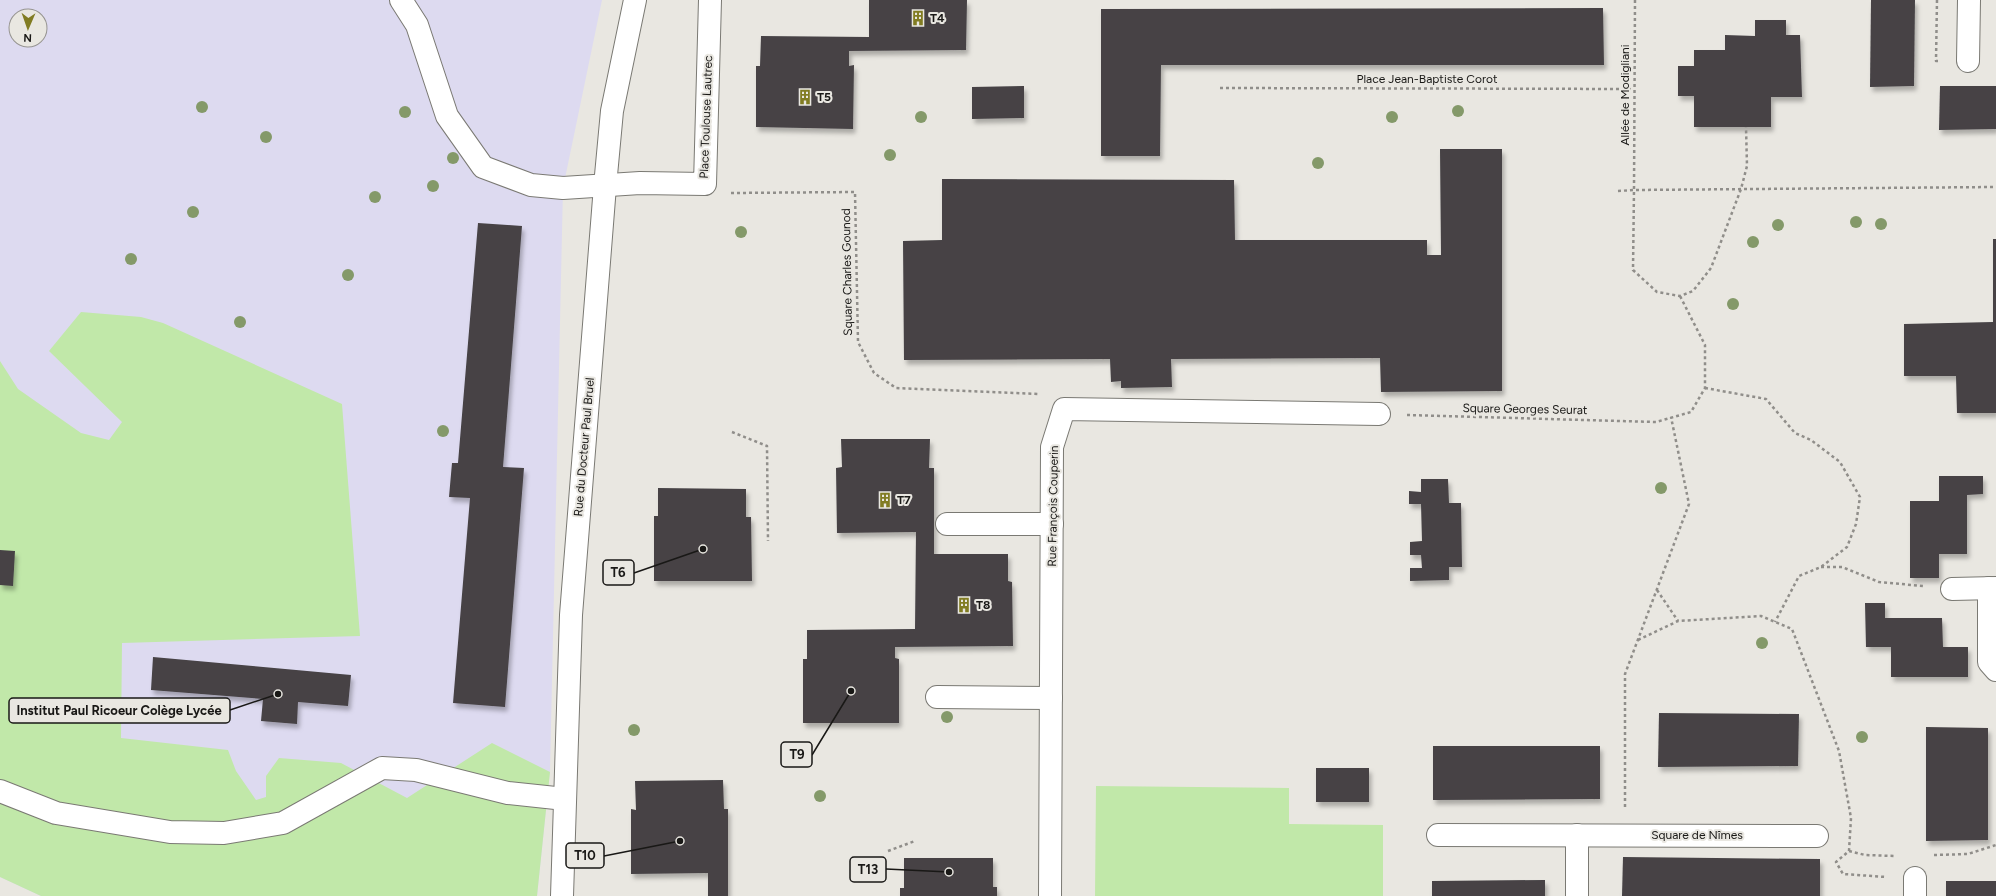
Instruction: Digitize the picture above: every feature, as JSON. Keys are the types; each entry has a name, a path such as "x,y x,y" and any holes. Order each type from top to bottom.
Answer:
{"street":[{"name":"Place Toulouse Lautrec","path":"400,0 417,25 447,116 483,167 531,185 562,188 640,184 705,184 710,0"},
{"name":"Rue du Docteur Paul Bruel","path":"562,896 571,615 605,186 612,111 635,0"},
{"path":"1968,61 1969,0"},
{"path":"1064,409 1379,414"},
{"name":"Rue François Couperin","path":"1050,896 1052,447 1064,409"},
{"path":"947,524 1052,524"},
{"path":"1952,589 1992,588 1989,662 1996,670"},
{"path":"937,697 1051,698"},
{"path":"0,792 56,813 170,832 193,833 224,833 283,823 382,768 416,770 508,793 565,799"},
{"name":"Square de Nîmes","path":"1438,835 1625,834 1817,836"},
{"path":"1576,896 1577,835"}],"path":[{"name":"Allée de Modigliani","path":"1635,0 1633,270 1657,292 1680,296"},
{"name":"Place Jean-Baptiste Corot","path":"1220,88 1634,89"},
{"path":"1746,127 1747,166 1741,189 1711,268 1693,291 1680,296 1705,345 1705,388 1766,400 1795,433 1811,440 1840,462 1860,497 1856,524 1846,547 1820,567 1799,576 1775,622"},
{"name":"Square Charles Gounod","path":"705,184 713,193 855,192 858,342 874,373 896,388 1042,394 1064,409"},
{"path":"1618,191 1996,187"},
{"name":"Square Georges Seurat","path":"1379,414 1656,422 1691,412 1705,388"},
{"path":"1625,834 1625,674 1689,504 1670,417"},
{"path":"732,432 767,446 768,541"},
{"path":"1820,567 1842,568 1879,582 1952,589"},
{"path":"1657,590 1678,621"},
{"path":"1638,640 1678,621 1761,616 1792,629 1839,751 1851,818 1849,851 1836,862 1842,874 1915,887"},
{"path":"888,851 915,842"}],"shaded area":[{"path":"0,0 602,0 563,188 550,771 537,896 41,896 0,877"}],"green space":[{"path":"81,312 141,317 163,323 342,404 360,636 122,643 121,738 228,750 236,771 256,800 266,797 266,776 279,758 341,763 407,798 492,743 550,772 537,896 41,896 0,877 0,361 18,389 81,433 109,440 122,422 49,351"},
{"path":"1096,786 1289,788 1289,824 1383,825 1383,896 1095,896"}],"building":[{"name":"T5","path":"869,0 967,0 966,50 849,51 849,66 854,65 853,129 756,127 756,66 760,66 761,36 869,37"},
{"path":"1871,0 1915,0 1914,86 1870,87"},
{"path":"1603,8 1604,65 1161,65 1160,156 1101,156 1101,9"},
{"path":"1755,20 1786,20 1786,35 1800,35 1802,97 1771,97 1771,127 1694,127 1694,96 1678,96 1678,66 1694,66 1694,50 1725,50 1725,35 1755,36"},
{"path":"1024,86 1024,118 972,119 972,87"},
{"path":"1940,86 1996,86 1996,129 1939,130"},
{"path":"1440,149 1502,149 1502,391 1381,392 1380,358 1171,359 1172,387 1121,388 1121,381 1111,382 1110,359 904,360 903,241 942,240 942,179 1234,180 1235,240 1427,240 1427,255 1441,255"},
{"path":"478,223 522,226 503,467 524,468 505,707 453,703 470,498 449,497 452,463 458,463"},
{"path":"1993,239 1996,239 1996,413 1957,413 1956,376 1904,376 1904,324 1993,322"},
{"path":"841,439 930,439 929,468 934,468 934,554 1008,554 1008,581 1012,582 1013,646 895,647 895,658 899,659 899,723 803,723 803,659 807,659 807,630 915,629 916,532 837,533 836,468 842,467"},
{"path":"1939,476 1983,476 1983,494 1967,495 1967,554 1939,554 1939,578 1910,578 1910,501 1939,501"},
{"path":"1421,479 1448,479 1449,503 1461,503 1462,567 1449,567 1449,580 1410,581 1410,568 1422,568 1421,555 1410,555 1410,542 1422,541 1421,504 1409,504 1409,491 1421,492"},
{"path":"658,488 746,489 746,517 751,517 752,581 654,581 654,516 658,516"},
{"path":"0,550 15,551 13,586 0,585"},
{"path":"1865,603 1885,603 1885,618 1942,618 1943,647 1968,647 1968,677 1891,677 1891,647 1866,647"},
{"path":"153,657 351,675 348,706 298,702 297,724 261,721 263,699 151,690"},
{"path":"1659,713 1799,714 1798,766 1658,767"},
{"path":"1926,727 1988,728 1988,840 1926,841"},
{"path":"1433,746 1600,746 1600,799 1433,800"},
{"path":"1316,768 1369,768 1369,802 1316,802"},
{"path":"723,780 724,809 728,809 728,896 708,896 708,873 631,874 631,809 636,810 635,781"},
{"path":"1623,857 1820,859 1820,896 1622,896"},
{"path":"904,858 993,858 993,887 997,887 997,896 900,896 900,888 904,888"},
{"path":"1545,880 1545,896 1432,896 1432,881"},
{"path":"1946,881 1996,881 1996,896 1946,896"}],"place":[{"name":"T4","path":"918,18"},
{"name":"T5","path":"805,97"},
{"name":"T7","path":"885,500"},
{"name":"T6","path":"703,549"},
{"name":"T8","path":"964,605"},
{"name":"T9","path":"851,691"},
{"name":"Institut Paul Ricoeur Colège Lycée","path":"278,694"},
{"name":"T10","path":"680,841"},
{"name":"T13","path":"949,872"}]}
